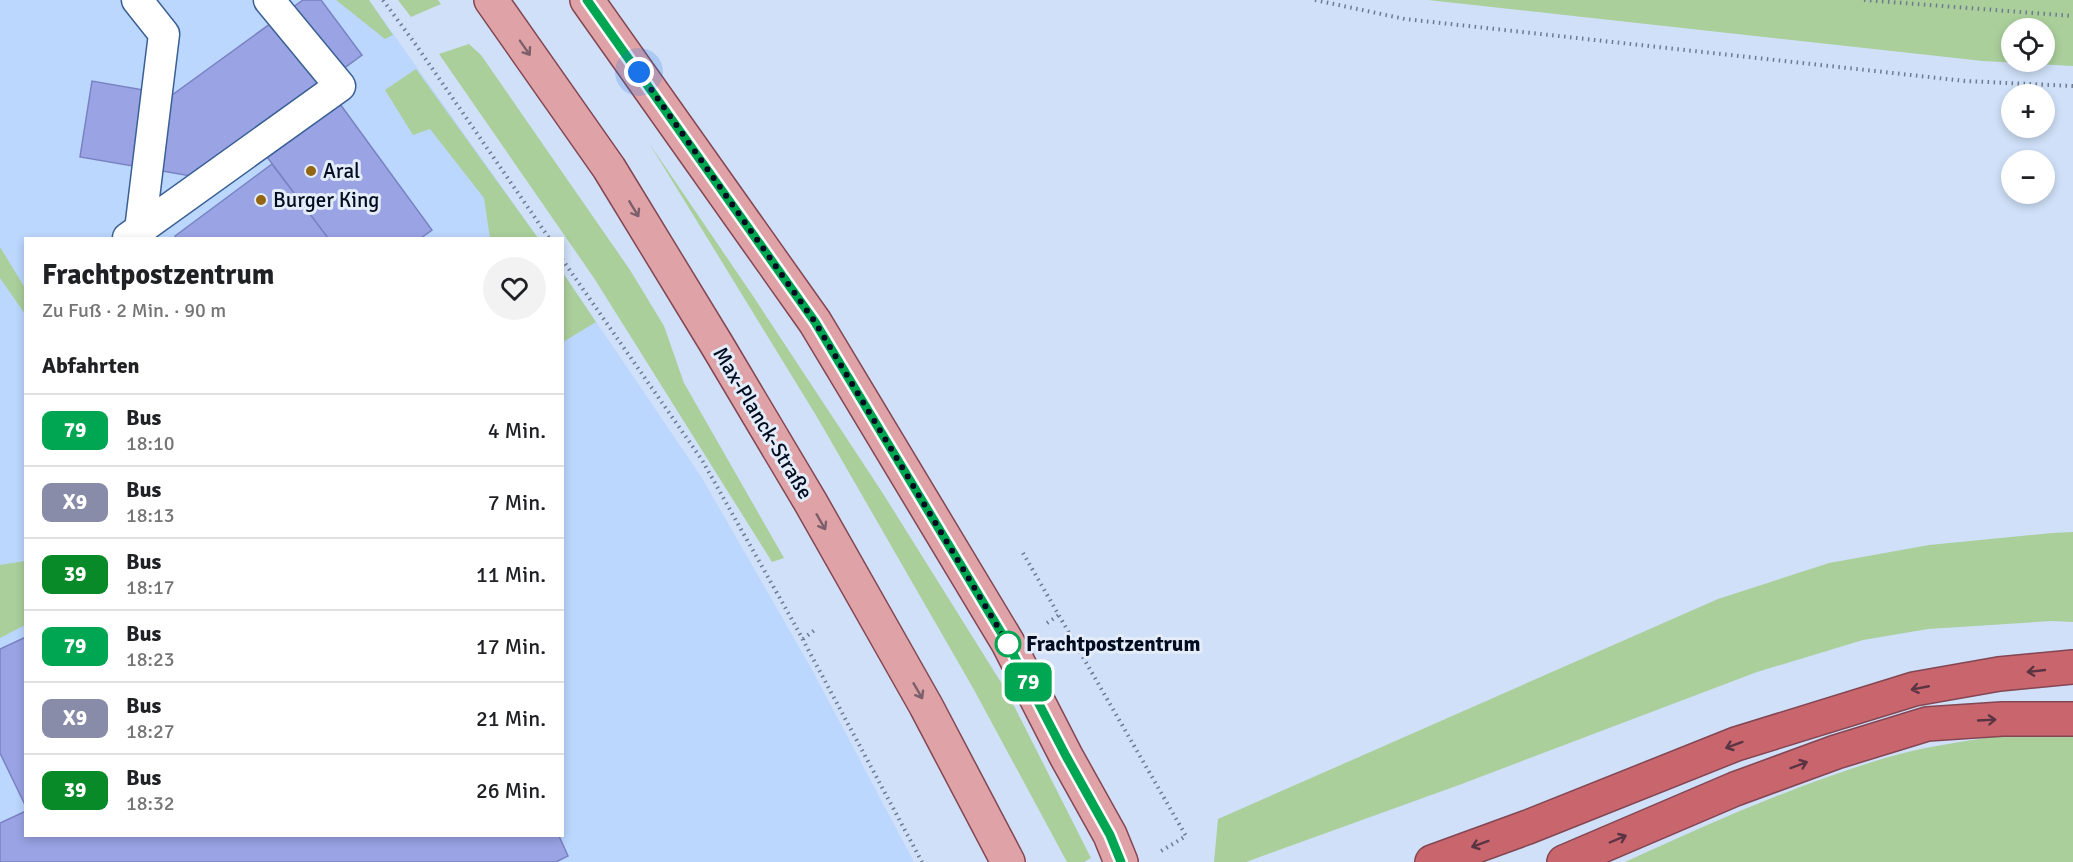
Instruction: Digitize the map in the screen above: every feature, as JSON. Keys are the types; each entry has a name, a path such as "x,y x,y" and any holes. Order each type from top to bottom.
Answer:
{"highway":[{"path":"1432,862 1528,827 1736,744 1914,688 1999,674 2073,667"},
{"path":"1564,862 1735,789 1836,752 1927,724 2002,719 2073,719"}],"main road":[{"name":"Max-Planck-Straße","path":"491,0 609,168 717,345 811,503 926,706 1008,862"},
{"path":"587,0 815,322 1008,644 1110,835 1121,862"}],"lane":[{"path":"134,234 164,34 137,0"},
{"path":"134,234 340,86 270,0"}],"path":[{"path":"383,0 548,237"},
{"path":"1316,0 1405,19 1965,81 2073,86"},
{"path":"1864,0 2073,16"},
{"path":"564,262 702,460 803,639 922,862"},
{"path":"1023,553 1186,836 1160,852"},
{"path":"1047,624 1059,615"},
{"path":"803,639 816,629"}],"shaded area":[{"path":"0,0 369,0 537,237 24,237 24,837 564,837 564,274 702,478 811,668 914,862 0,862"}],"green space":[{"path":"336,0 369,0 393,35 385,39"},
{"path":"398,0 438,0 441,4 411,17"},
{"path":"1428,0 2073,0 2073,66 2055,65 2055,18 2001,18 2001,62"},
{"path":"469,44 481,55 630,270 664,326 684,383 784,558 772,562 594,278 439,54"},
{"path":"416,69 537,237 490,237 484,198 430,129 413,135 385,90"},
{"path":"649,143 882,492 1007,692 1091,858 1084,862 1067,862 973,688 817,417"},
{"path":"0,247 24,286 24,313 0,278"},
{"path":"564,274 596,322 564,341"},
{"path":"2073,532 2073,622 2052,621 1928,629 1863,640 1757,672 1459,785 1246,862 1214,862 1218,819 1718,599 1829,563 1929,545"},
{"path":"24,561 24,626 0,638 0,565"},
{"path":"1998,736 2073,737 2073,862 1625,862 1819,780 1913,751"}],"building":[{"path":"303,0 321,0 362,55 301,100 317,121 267,157 250,134 191,176 80,157 92,81 172,95"},
{"path":"340,104 432,230 422,237 327,237 267,157"},
{"name":"Burger King","path":"272,164 327,237 176,237"},
{"path":"24,638 24,803 0,753 0,649"},
{"path":"24,812 24,837 559,837 568,856 556,862 0,862 0,823"}],"bus line":[{"name":"79","path":"587,0 815,322 1008,644 1110,835 1121,862"}],"place":[{"name":"Aral","path":"311,171"},
{"name":"Burger King","path":"261,200"},
{"name":"Frachtpostzentrum","path":"1008,644"}],"route":[{"path":"639,72 815,322 1008,644"}]}
